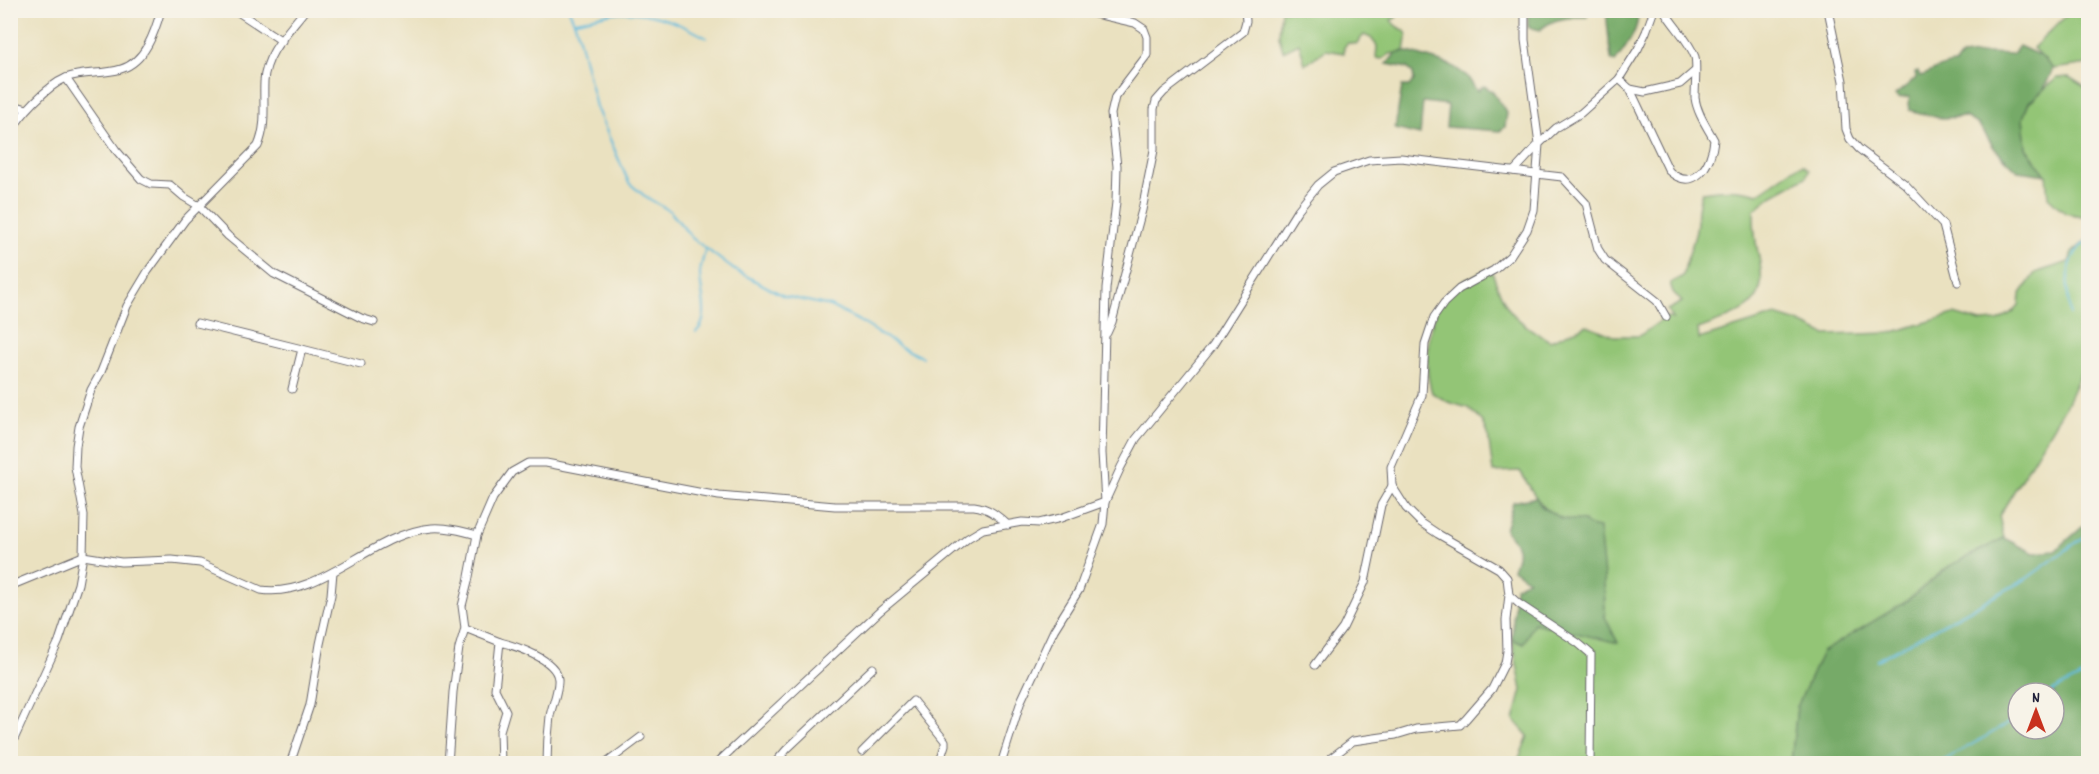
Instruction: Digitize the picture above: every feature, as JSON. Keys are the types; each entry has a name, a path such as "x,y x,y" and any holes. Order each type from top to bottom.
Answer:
{"street":[{"path":"10,133 27,109 66,78 128,66 143,52 152,39 161,10"},
{"path":"235,10 282,41"},
{"path":"10,748 59,641 78,584 83,556 84,515 75,466 76,437 85,405 101,372 127,306 148,271 185,220 258,146 265,116 264,80 271,55 305,10"},
{"path":"1001,764 1021,702 1054,630 1079,590 1103,524 1105,502 1102,453 1104,339 1117,166 1111,106 1115,97 1148,55 1148,47 1144,29 1135,23 1078,10"},
{"path":"1104,339 1112,322 1143,210 1154,150 1153,120 1156,101 1164,92 1243,32 1246,21 1245,10"},
{"path":"1323,764 1353,741 1396,735 1416,729 1460,725 1492,689 1505,663 1509,595 1504,573 1420,522 1406,508 1392,486 1391,467 1422,394 1425,344 1434,317 1444,303 1459,289 1494,270 1510,256 1527,230 1534,210 1539,144 1525,40 1525,10"},
{"path":"1514,171 1556,128 1581,113 1619,79 1638,49 1654,10"},
{"path":"1619,79 1630,89 1669,171 1676,177 1689,179 1698,176 1708,165 1714,140 1701,118 1696,103 1694,72 1696,59 1664,10"},
{"path":"1828,10 1843,81 1846,129 1850,139 1859,149 1905,184 1943,225 1959,282"},
{"path":"1630,89 1646,92 1680,84 1694,72"},
{"path":"66,78 116,150 141,179 151,184 170,185 199,206 228,236 274,274 361,318 374,322"},
{"path":"10,104 27,109"},
{"path":"716,764 872,619 968,538 984,530 1061,518 1105,502 1136,439 1213,345 1297,211 1318,185 1334,172 1369,160 1401,158 1562,177 1582,197 1591,217 1598,249 1605,260 1657,302 1666,317"},
{"path":"197,323 361,364"},
{"path":"292,389 302,350"},
{"path":"448,764 453,692 459,648 465,628 462,606 477,536 493,498 512,472 528,463 539,463 718,496 835,506 974,506 994,512 1008,525"},
{"path":"1314,665 1343,628 1365,582 1381,505 1392,486"},
{"path":"10,586 83,556 121,562 172,560 200,563 261,590 270,592 292,590 333,572 382,544 430,528 454,529 477,536"},
{"path":"290,764 310,705 331,595 333,572"},
{"path":"1509,595 1591,654 1590,764"},
{"path":"465,628 519,647 553,668 558,679 550,716 547,764"},
{"path":"500,642 495,688 506,711 500,731 501,764"},
{"path":"774,764 873,668"},
{"path":"862,752 914,701 945,741 939,764"},
{"path":"604,764 640,737"}],"green space":[{"path":"1281,10 1398,11 1396,18 1391,20 1407,33 1405,51 1390,54 1383,59 1376,58 1377,46 1371,38 1364,35 1356,44 1348,43 1344,47 1344,53 1326,50 1305,64 1299,43 1283,51 1279,36"},
{"path":"1528,11 1587,11 1587,17 1556,20 1540,30 1528,27"},
{"path":"1606,11 1637,11 1635,31 1615,62 1611,59"},
{"path":"2071,11 2088,11 2088,64 2053,69 2033,48"},
{"path":"2019,46 2041,56 2053,69 2043,91 2029,102 2023,118 2026,148 2046,175 2018,171 1995,149 1979,125 1965,117 1939,118 1909,110 1910,97 1898,98 1895,95 1916,78 1915,72 1918,71 1920,76 1946,65 1955,64 1961,56 1985,53 2013,54"},
{"path":"1405,51 1451,65 1467,76 1477,91 1484,86 1492,91 1507,113 1505,127 1500,131 1446,127 1448,105 1423,102 1420,135 1395,129 1402,86 1409,86 1414,80 1413,73 1407,68 1387,64 1395,54"},
{"path":"2069,77 2088,89 2088,217 2065,213 2048,197 2046,175 2026,148 2023,118 2029,102 2057,78"},
{"path":"1803,165 1809,170 1806,177 1773,195 1754,210 1761,271 1760,289 1756,297 1750,305 1739,312 1698,329 1699,339 1776,315 1826,335 1890,333 1954,314 1981,322 1998,321 2013,312 2019,305 2020,295 2035,273 2069,262 2072,253 2088,239 2088,357 2065,407 1999,516 2004,538 1948,567 1904,603 1797,707 1791,763 1517,763 1528,736 1514,720 1522,690 1512,639 1523,644 1534,623 1617,642 1605,617 1604,576 1590,526 1587,523 1564,519 1549,512 1538,500 1520,471 1493,472 1488,434 1483,422 1468,408 1448,402 1432,393 1428,369 1429,342 1431,328 1440,304 1457,285 1491,268 1500,294 1511,312 1550,341 1587,325 1614,336 1639,336 1666,317 1673,319 1667,310 1682,302 1673,292 1670,283 1683,276 1696,229 1702,192 1730,189 1758,194 1794,168"},
{"path":"1536,497 1541,506 1562,519 1584,521 1590,526 1599,528 1605,617 1618,643 1534,623 1523,644 1512,639 1515,587 1528,580 1513,569 1517,548 1505,530 1513,502"},
{"path":"2088,522 2088,651 2084,663 2088,666 2088,763 1791,763 1797,707 1822,652 1904,603 1948,567 2004,538 2034,553 2055,551"}],"waterway":[{"path":"569,10 576,26 596,107 629,183 646,197 670,211 692,238 733,269 784,296 830,306 922,357"},
{"path":"575,21 621,12 644,14 676,23 707,38"},
{"path":"2070,314 2068,273 2074,255 2088,240"},
{"path":"696,332 701,326 704,312 700,272 705,249"},
{"path":"1877,660 2026,579 2088,534"},
{"path":"2066,684 2088,673"},
{"path":"1938,764 2006,724"}]}
